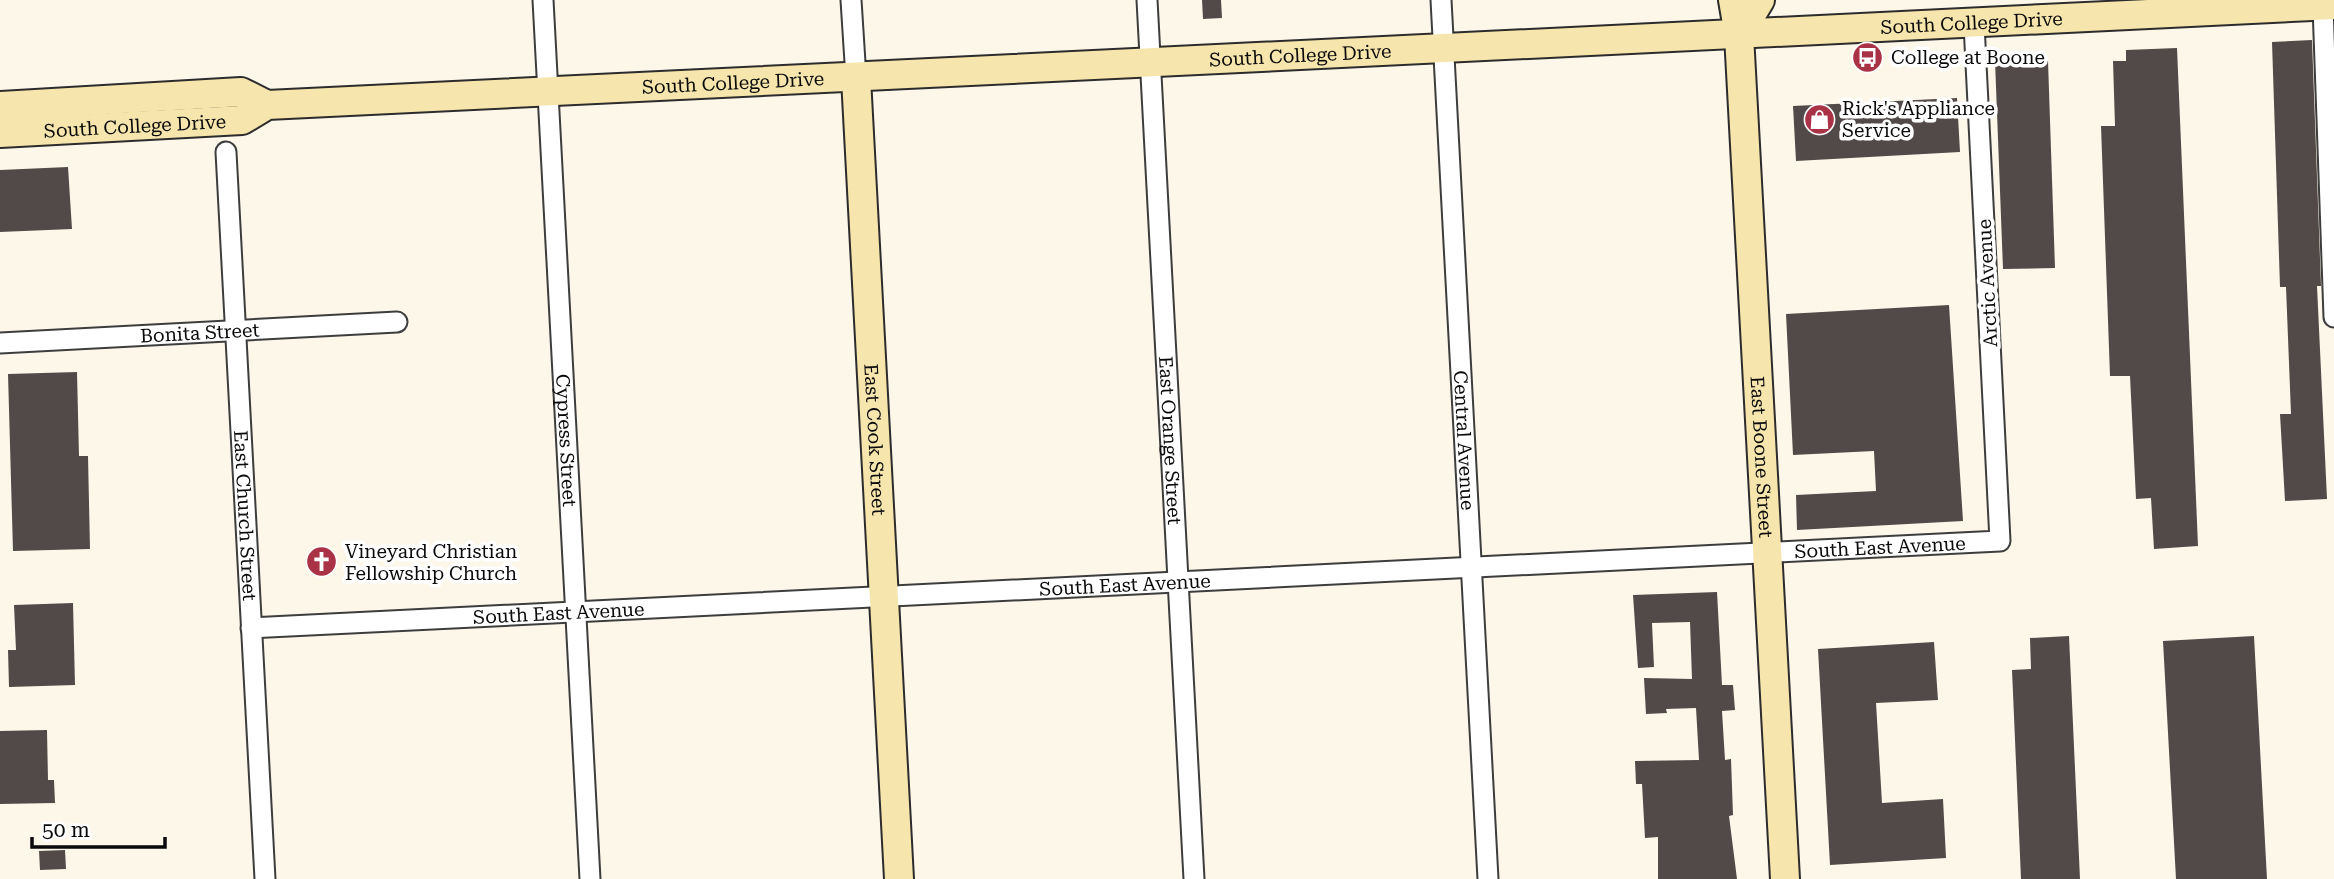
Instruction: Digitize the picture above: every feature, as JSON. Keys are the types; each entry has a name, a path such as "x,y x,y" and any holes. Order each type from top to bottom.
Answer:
{"street":[{"name":"Cypress Street","path":"543,0 590,879"},
{"name":"East Cook Street","path":"851,0 900,879"},
{"name":"East Orange Street","path":"1147,0 1194,879"},
{"name":"Central Avenue","path":"1441,0 1488,879"},
{"name":"East Boone Street","path":"1733,0 1739,35 1785,879"},
{"path":"1739,35 1760,0"},
{"name":"South College Drive","path":"0,133 242,120 267,105 1444,50 2328,5"},
{"path":"2328,5 2334,317"},
{"name":"Arctic Avenue","path":"1974,24 2000,541"},
{"name":"South College Drive","path":"0,106 241,92 267,105"},
{"name":"East Church Street","path":"226,152 265,879"},
{"name":"Bonita Street","path":"0,343 397,322"},
{"name":"South East Avenue","path":"251,628 2000,541"}],"building":[{"path":"1202,0 1221,0 1222,18 1203,19"},
{"path":"2312,40 2321,286 2317,286 2327,499 2285,501 2280,414 2291,414 2286,287 2280,287 2272,42"},
{"path":"2177,48 2198,546 2154,549 2151,498 2136,499 2130,376 2110,376 2101,126 2115,126 2113,61 2126,61 2126,50"},
{"path":"1995,61 2048,61 2055,268 2003,269"},
{"path":"1957,98 1960,152 1796,161 1793,106"},
{"path":"68,167 72,229 0,232 0,170"},
{"path":"1949,305 1963,521 1797,530 1796,495 1876,491 1874,451 1793,455 1786,314"},
{"path":"77,372 79,456 88,456 90,549 13,551 8,374"},
{"path":"1717,592 1722,685 1733,685 1735,710 1722,711 1725,760 1731,759 1733,815 1729,816 1737,879 1658,879 1658,837 1645,838 1642,784 1636,784 1635,761 1699,760 1696,708 1666,709 1667,713 1646,714 1644,678 1692,679 1690,622 1652,623 1654,667 1638,668 1633,595"},
{"path":"73,603 75,685 9,687 8,650 16,650 14,605"},
{"path":"2069,636 2080,879 2021,879 2012,670 2031,669 2030,638"},
{"path":"2254,636 2267,879 2176,879 2163,641"},
{"path":"1934,642 1938,700 1876,703 1882,803 1943,799 1946,858 1830,865 1818,649"},
{"path":"47,730 48,780 54,780 55,803 0,804 0,731"},
{"path":"65,850 66,869 40,870 39,851"}],"place":[{"name":"College at Boone","path":"1868,57"},
{"name":"Rick's Appliance Service","path":"1819,119"},
{"name":"Vineyard Christian Fellowship Church","path":"322,562"}]}
